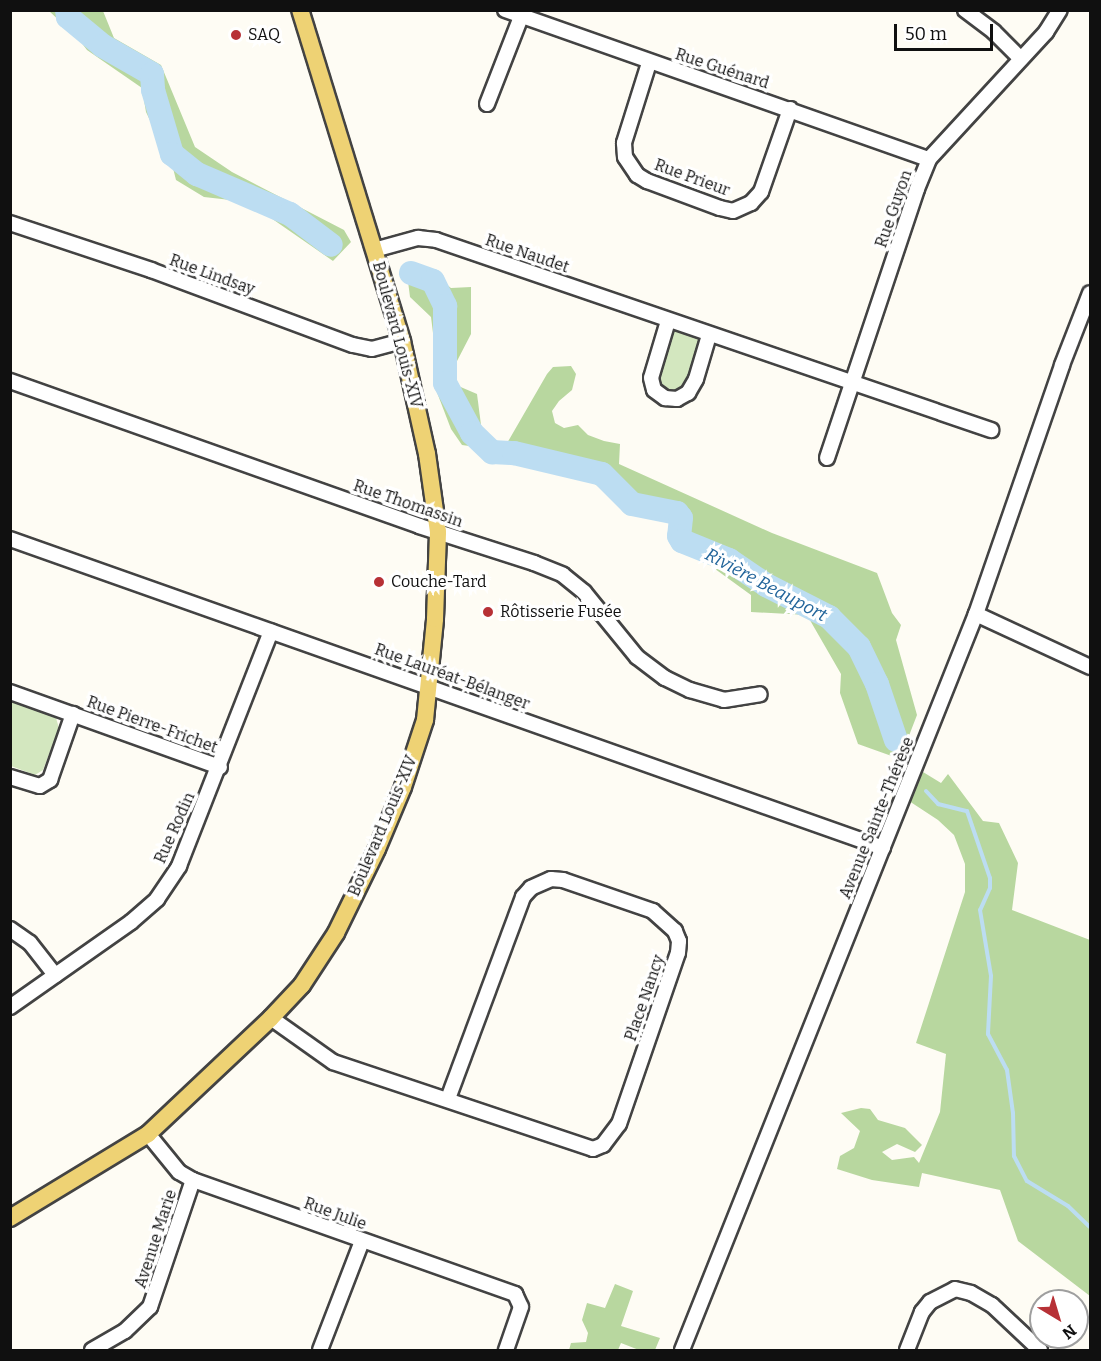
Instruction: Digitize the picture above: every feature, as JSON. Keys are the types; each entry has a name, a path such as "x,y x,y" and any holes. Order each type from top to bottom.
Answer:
{"main road":[{"name":"Boulevard Louis-XIV","path":"10,1218 148,1134 271,1018 302,985 336,933 377,849 403,787 425,720 435,619 438,532 427,454 402,341 300,10"}],"street":[{"name":"Rue Guénard","path":"505,10 649,63 790,109 929,159"},
{"path":"965,10 994,32 1021,59"},
{"name":"Rue Guyon","path":"827,458 929,159 1046,32 1060,10"},
{"path":"487,104 521,17"},
{"name":"Rue Prieur","path":"649,63 624,142 625,158 630,167 646,181 720,208 733,211 751,203 760,192 790,109"},
{"name":"Rue Lindsay","path":"10,223 151,270 353,345 372,349 402,341"},
{"name":"Rue Naudet","path":"374,250 418,238 436,240 991,430"},
{"name":"Avenue Sainte-Thérèse","path":"682,1350 976,614 1062,365 1090,293"},
{"path":"668,321 651,378 654,390 665,398 677,399 688,393 696,379 709,335"},
{"name":"Rue Thomassin","path":"10,381 563,575 584,592 637,657 664,678 690,690 724,700 760,694"},
{"name":"Rue Lauréat-Bélanger","path":"10,539 883,848"},
{"path":"976,614 1090,667"},
{"name":"Rue Rodin","path":"10,1007 131,922 157,899 179,866 220,767 271,631"},
{"name":"Rue Pierre-Frichet","path":"10,692 220,767"},
{"name":"Rue Pierre-Frichet","path":"10,777 40,786 50,780 73,714"},
{"name":"Place Nancy","path":"271,1018 333,1062 593,1149 603,1145 619,1124 678,953 679,941 675,931 653,911 563,880 551,879 531,888 523,897 448,1099"},
{"path":"10,929 30,943 55,975"},
{"name":"Rue Julie","path":"148,1134 178,1172 193,1180 515,1294 521,1307 506,1350"},
{"name":"Avenue Marie","path":"92,1350 126,1331 150,1307 193,1180"},
{"path":"320,1350 362,1241"},
{"path":"908,1350 922,1312 930,1302 955,1290 971,1293 992,1305 1040,1350"}],"green space":[{"path":"49,11 103,11 114,38 161,65 195,147 232,172 344,230 351,242 333,261 248,202 204,197 176,180 173,168 146,112 142,88 87,50 78,38"},
{"path":"406,266 424,267 451,288 471,287 471,334 456,363 437,365 431,317 410,297"},
{"path":"668,321 709,335 696,379 677,399 654,390"},
{"path":"571,366 576,374 572,390 559,401 552,411 555,423 564,428 578,425 588,435 620,444 619,464 772,533 877,573 892,613 901,625 896,640 917,715 900,759 858,744 840,693 841,674 807,615 751,612 751,595 682,545 665,514 628,510 590,480 514,453 506,445 547,374 553,367"},
{"path":"433,382 456,385 477,394 484,448 462,445 451,429"},
{"path":"11,701 56,718 59,728 43,770 35,775 11,766"},
{"path":"923,772 941,783 948,774 983,821 999,823 1018,863 1012,910 1090,940 1090,1296 1089,1289 1081,1289 1018,1241 1000,1190 922,1173 919,1187 872,1180 837,1169 840,1156 854,1148 860,1131 841,1113 861,1108 870,1109 878,1120 905,1128 922,1145 915,1152 897,1144 882,1152 892,1160 914,1157 919,1163 940,1112 946,1054 916,1043 965,892 965,864 954,835 938,820 909,801"},
{"path":"615,1284 633,1291 621,1326 660,1338 655,1350 639,1350 621,1343 618,1350 569,1350 571,1343 586,1342 588,1333 582,1320 587,1303 605,1308"}],"waterway":[{"name":"Rivière Beauport","path":"67,10 68,17 103,46 152,74 153,90 172,154 197,174 290,214 331,245"},
{"name":"Rivière Beauport","path":"411,273 433,281 445,306 445,383 472,433 492,452 514,453 602,474 632,504 677,513 681,518 679,536 682,541 729,560 766,585 829,617 859,647 877,684 896,740"},
{"name":"Rivière Beauport","path":"926,791 938,804 967,811 990,878 990,888 980,910 991,976 988,1034 1007,1070 1013,1113 1014,1156 1027,1181 1068,1206 1090,1227"}],"place":[{"name":"SAQ","path":"236,35"},
{"name":"Couche-Tard","path":"379,582"},
{"name":"Rôtisserie Fusée","path":"488,612"}]}
